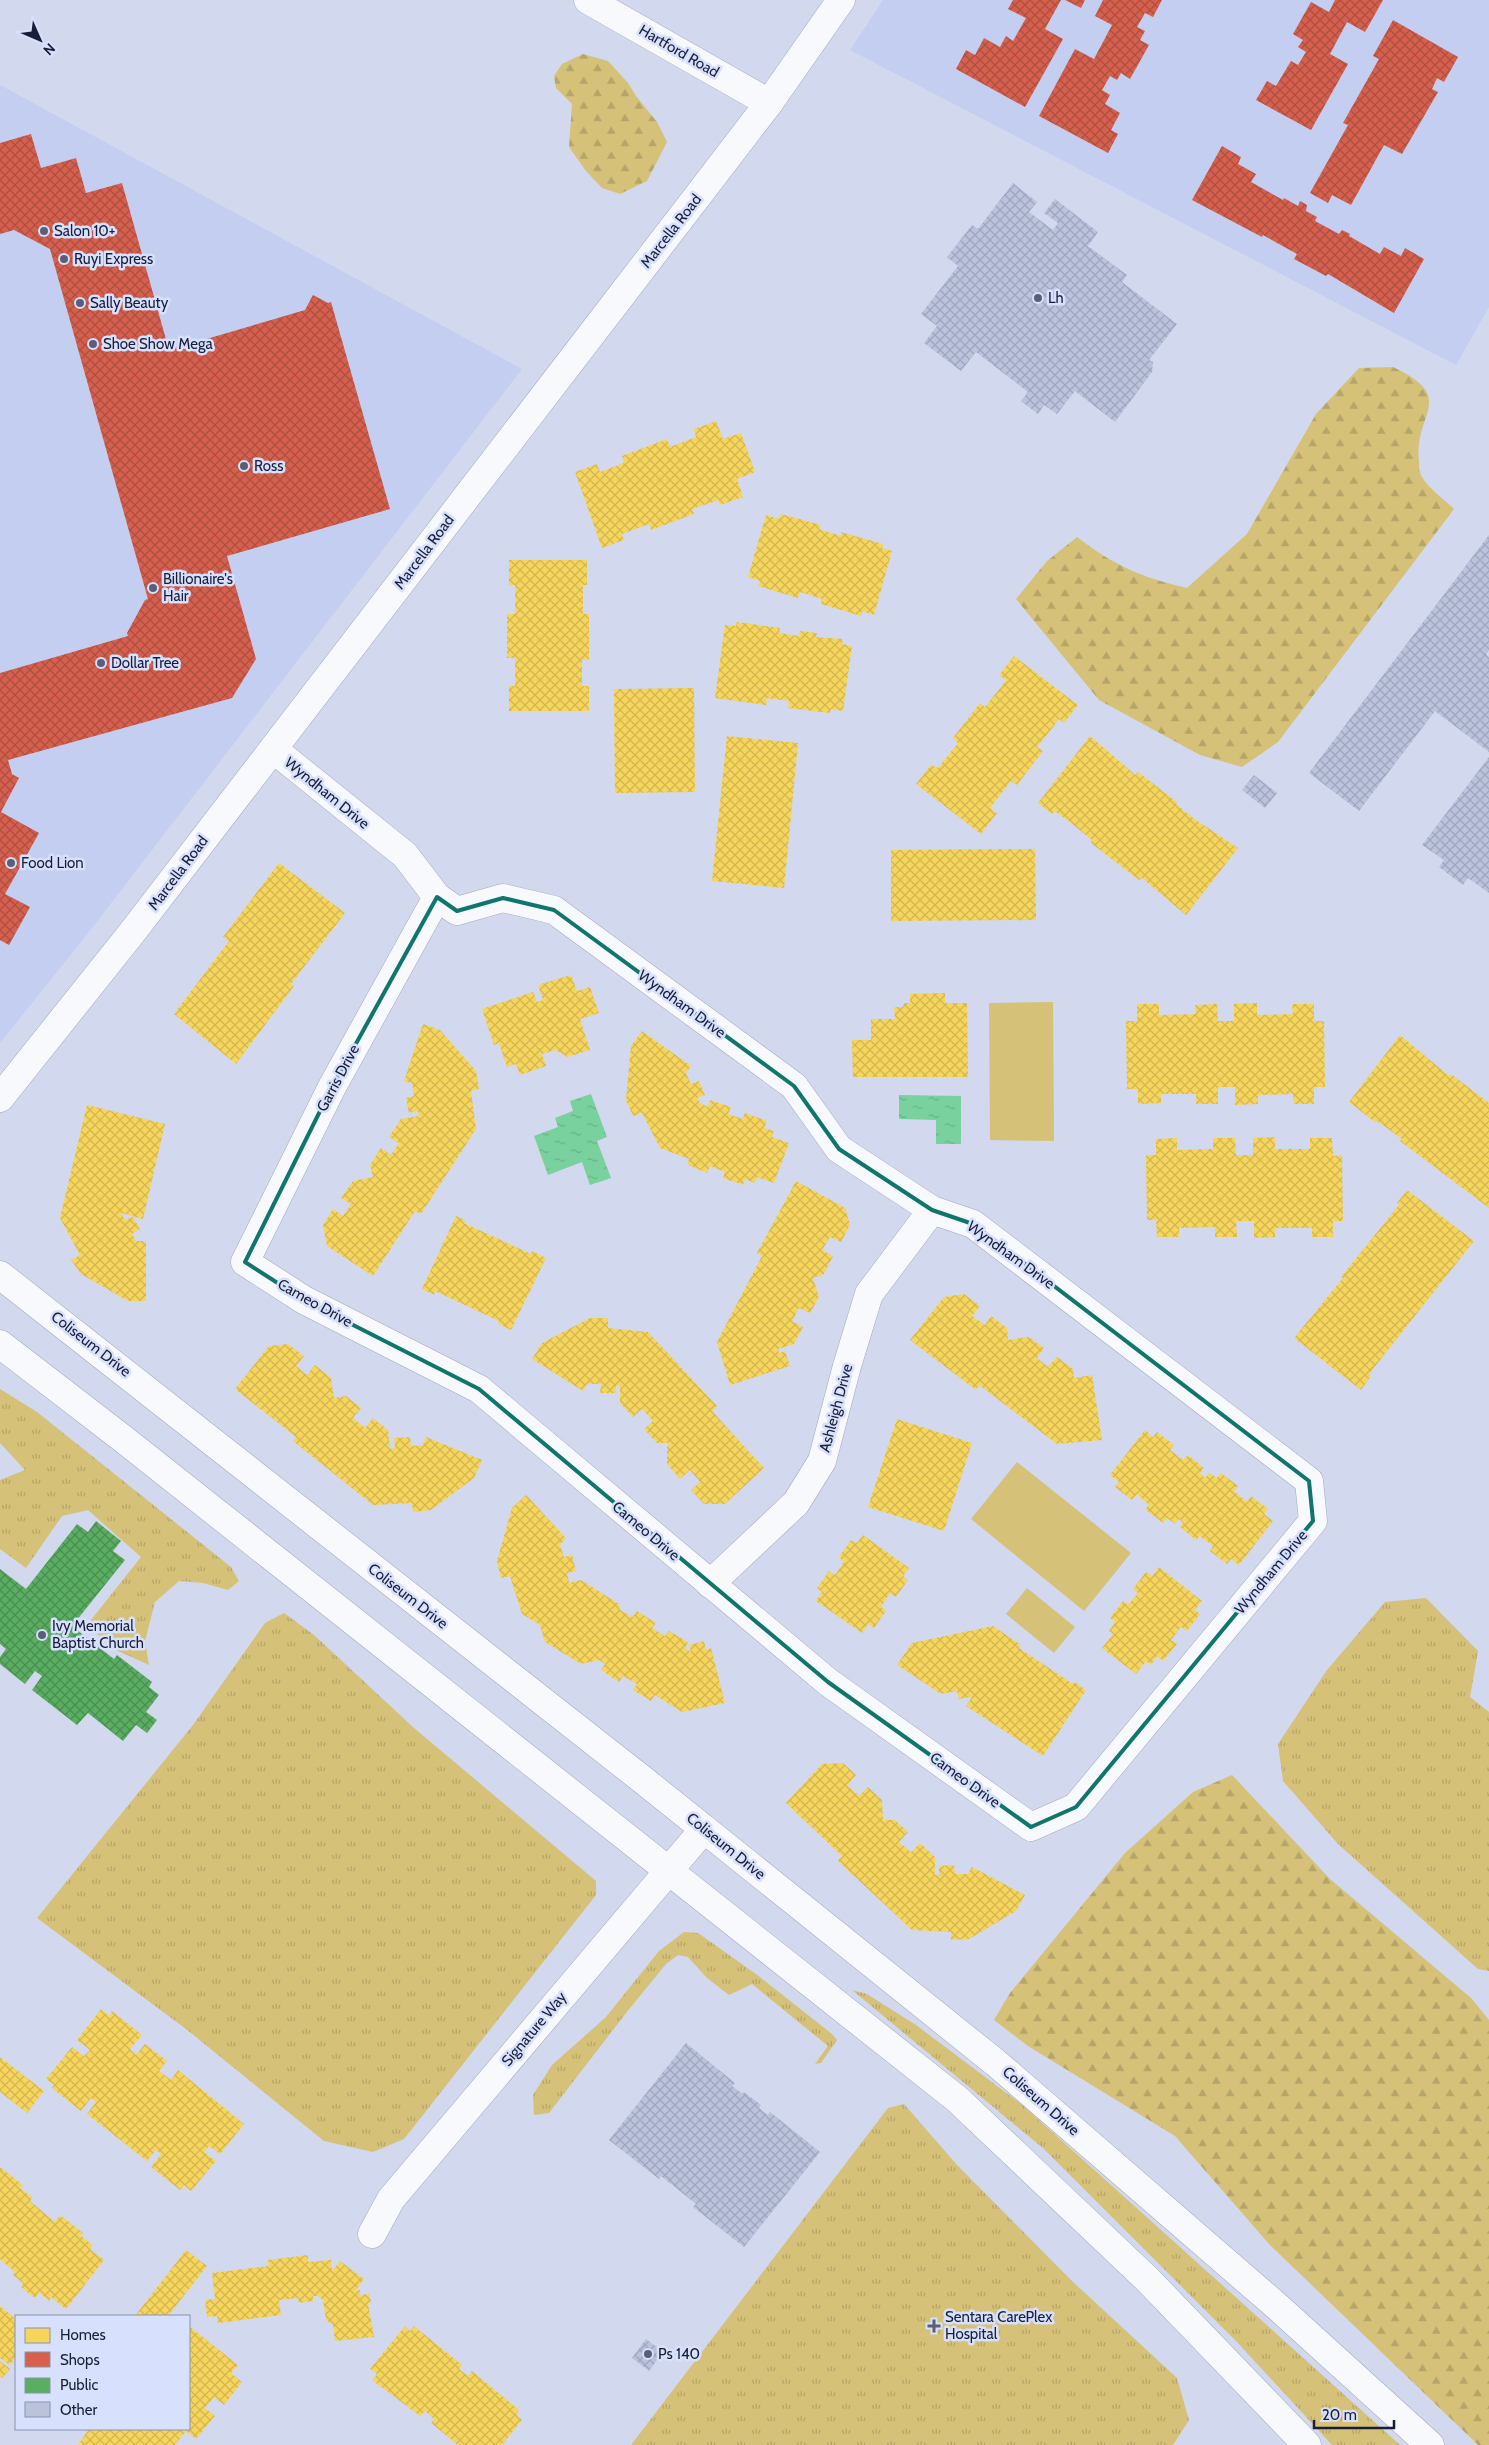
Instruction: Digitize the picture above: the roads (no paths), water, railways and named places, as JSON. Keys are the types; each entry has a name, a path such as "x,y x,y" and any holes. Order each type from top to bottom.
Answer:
{"street":[{"name":"Hartford Road","path":"588,0 769,103"},
{"name":"Marcella Road","path":"0,1098 134,930 769,103 840,0"},
{"name":"Wyndham Drive","path":"272,749 405,855 436,897 457,911 503,898 554,910 794,1086 839,1149 932,1210 973,1224 1309,1481 1313,1521 1076,1807 1031,1827"},
{"name":"Garris Drive","path":"245,1262 332,1087 436,897"},
{"name":"Ashleigh Drive","path":"710,1584 796,1502 822,1461 847,1366 869,1294 932,1210"},
{"name":"Cameo Drive","path":"245,1262 304,1300 480,1388 828,1682 1031,1827"},
{"name":"Coliseum Drive","path":"0,1275 704,1828 996,2063 1272,2302 1430,2445"},
{"path":"0,1344 122,1438 957,2099 1148,2280 1307,2445"},
{"name":"Signature Way","path":"372,2234 391,2199 704,1828"}],"water":[{"path":"591,1094 607,1137 597,1141 611,1178 590,1185 582,1162 548,1175 534,1136 558,1127 555,1118 573,1111 570,1101"},
{"path":"899,1095 961,1096 961,1144 936,1144 936,1120 899,1119"}],"place":[{"name":"Salon 10+","path":"44,231"},
{"name":"Ruyi Express","path":"64,259"},
{"name":"Lh","path":"1038,298"},
{"name":"Sally Beauty","path":"80,303"},
{"name":"Shoe Show Mega","path":"93,344"},
{"name":"Ross","path":"244,466"},
{"name":"Billionaire's Hair","path":"153,588"},
{"name":"Dollar Tree","path":"101,663"},
{"name":"Food Lion","path":"11,863"},
{"name":"Ivy Memorial Baptist Church","path":"42,1635"},
{"name":"Sentara CarePlex Hospital","path":"934,2326"},
{"name":"Ps 140","path":"648,2354"}]}
